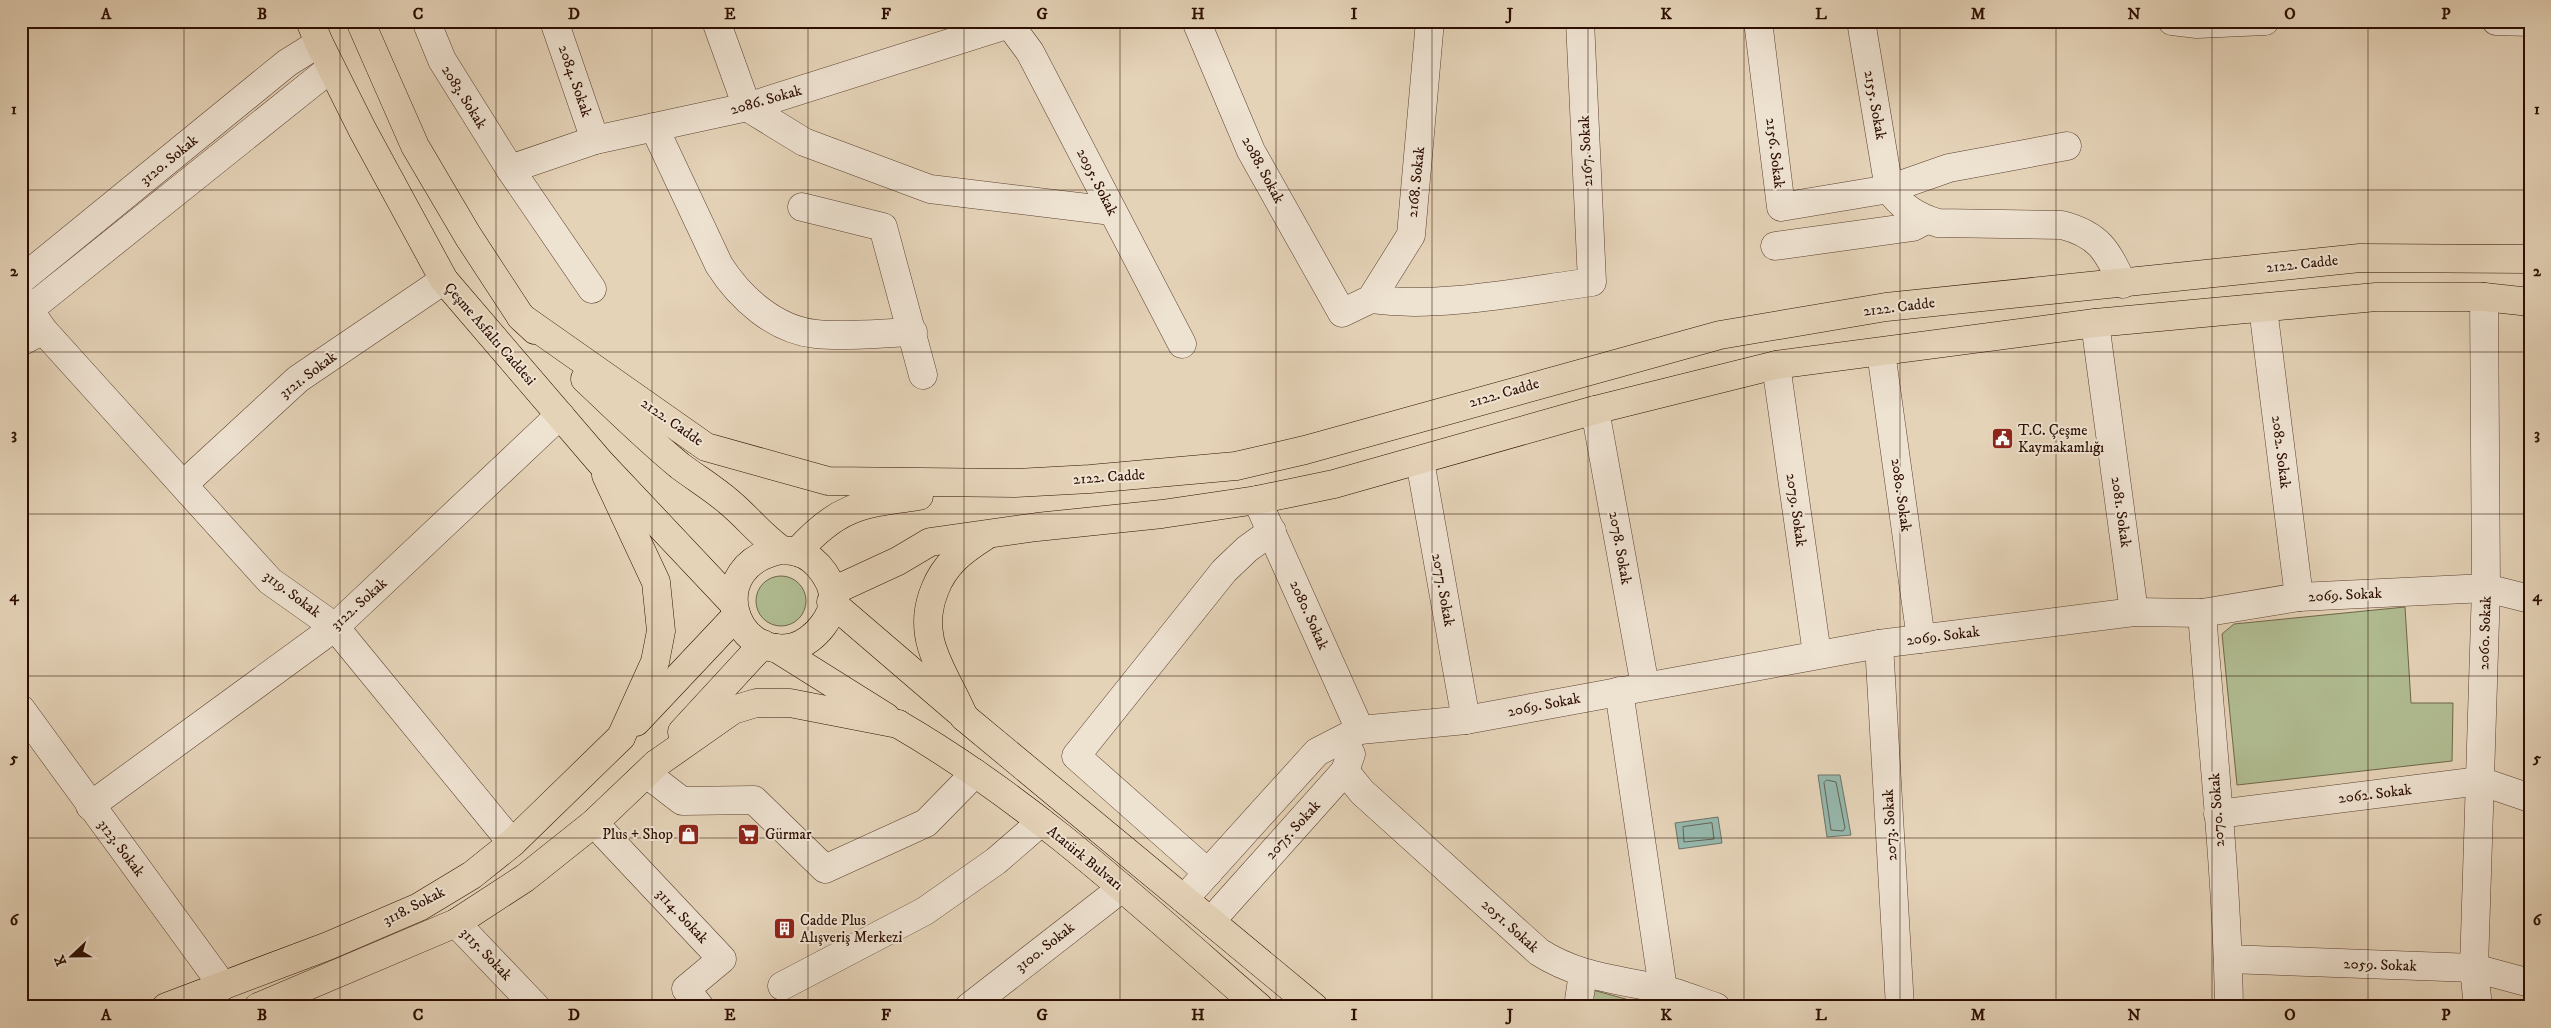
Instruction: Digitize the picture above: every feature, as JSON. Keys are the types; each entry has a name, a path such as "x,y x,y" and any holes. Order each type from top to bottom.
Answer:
{"main road":[{"path":"360,21 416,146 468,236 522,318 628,420 680,466 729,501 789,551 812,559 823,571 832,597 828,618 819,631 807,642 792,647 770,646 747,633 735,609 735,587 741,572 752,561 765,553 789,551 843,512 851,509 876,502 1015,483"},
{"name":"Çeşme Asfaltı Caddesi","path":"314,32 331,68 444,280 600,462 735,609"},
{"name":"2122. Cadde","path":"522,318 706,446 828,480 1015,483 1236,466 1305,450 1720,335 1886,307 2360,258 2530,259"},
{"path":"832,597 930,542 990,533 1162,514 1258,500 1334,484 1595,410 1776,365 2095,323 2376,297 2484,297 2530,302"},
{"path":"600,462 620,509 656,582 661,631 655,662 621,737"},
{"path":"964,717 930,643 926,625 928,605 948,566 961,551 990,533"},
{"name":"Atatürk Bulvarı","path":"832,597 964,717 1314,1007"},
{"name":"3118. Sokak","path":"166,1007 328,946 419,907 472,874 512,843 621,737 735,609"},
{"path":"652,769 694,718 770,646"},
{"name":"Atatürk Bulvarı","path":"770,646 975,773 1041,822 1122,888 1259,1007"},
{"path":"652,769 733,710 756,703 790,704 898,724"},
{"name":"3118. Sokak","path":"268,1005 456,923 525,878 594,823 652,769"}],"street":[{"name":"2083. Sokak","path":"426,21 442,60 510,169 592,288"},
{"name":"2084. Sokak","path":"554,21 595,140"},
{"path":"716,21 747,107 804,142 930,189 1112,211"},
{"name":"2088. Sokak","path":"1196,21 1251,151 1342,313 1371,299"},
{"name":"2168. Sokak","path":"1371,299 1411,235 1430,21"},
{"name":"2167. Sokak","path":"1371,299 1400,304 1504,294 1592,282 1580,21"},
{"name":"2156. Sokak","path":"1758,21 1782,207 1889,189"},
{"name":"2155. Sokak","path":"1861,21 1889,189"},
{"path":"2172,21 2197,24 2265,21"},
{"path":"2496,21 2530,22"},
{"name":"2086. Sokak","path":"510,169 595,140 747,107 1012,22"},
{"name":"2095. Sokak","path":"1012,22 1030,52 1182,344"},
{"name":"3120. Sokak","path":"21,280 287,63 314,32"},
{"path":"29,320 331,68"},
{"path":"654,127 718,264 728,279 750,303 780,322 815,334 912,332"},
{"path":"2067,146 1949,168 1889,189 1903,206 1926,220 1952,224 2062,225 2078,229 2093,238 2105,249 2123,284"},
{"path":"802,208 883,227 923,375"},
{"path":"1775,246 1914,227 1926,220"},
{"name":"3121. Sokak","path":"184,484 298,379 444,280"},
{"name":"2060. Sokak","path":"2478,1007 2474,968 2486,588 2484,297"},
{"name":"2082. Sokak","path":"2263,308 2300,597"},
{"name":"3119. Sokak","path":"29,320 184,484 270,582 336,627 512,843"},
{"name":"2081. Sokak","path":"2095,323 2134,612"},
{"name":"2080. Sokak","path":"1881,352 1921,639"},
{"name":"2079. Sokak","path":"1776,365 1817,654"},
{"name":"2078. Sokak","path":"1595,410 1645,686"},
{"name":"3122. Sokak","path":"90,806 336,627 560,415"},
{"name":"2077. Sokak","path":"1420,461 1466,720"},
{"name":"2080. Sokak","path":"1258,500 1360,730"},
{"path":"1208,873 1076,756 1224,571 1247,549 1272,532"},
{"name":"2069. Sokak","path":"1360,730 1466,720 1879,644 2134,612 2202,613 2300,597 2486,588 2530,599"},
{"name":"2070. Sokak","path":"2202,613 2228,959 2229,1007"},
{"name":"2073. Sokak","path":"1879,644 1900,1007"},
{"path":"1619,691 1664,989"},
{"name":"3123. Sokak","path":"26,725 90,806 223,986"},
{"path":"1184,900 1317,752 1360,730"},
{"name":"2075. Sokak","path":"1211,921 1345,771 1360,730"},
{"path":"652,769 682,801 754,800 825,869 926,823 975,773"},
{"name":"2051. Sokak","path":"1345,771 1362,792 1539,952 1559,965 1583,974 1664,989 1716,1007"},
{"name":"2062. Sokak","path":"2218,814 2480,781 2530,798"},
{"path":"782,986 925,911 996,861 1041,822"},
{"name":"3114. Sokak","path":"594,823 722,959 686,990 700,1007"},
{"name":"3100. Sokak","path":"969,1007 1122,888"},
{"name":"3115. Sokak","path":"456,923 536,1007"},
{"name":"2059. Sokak","path":"2228,959 2474,968 2530,983"},
{"path":"1578,1007 1583,974"}],"green space":[{"path":"781,576 795,580 802,587 806,601 802,615 795,622 781,626 767,622 760,615 756,601 760,587 767,580"},
{"path":"2405,607 2411,703 2453,703 2452,761 2237,785 2222,634 2234,624"},
{"path":"1589,989 1655,1007 1587,1007"}],"water":[{"path":"1818,775 1840,775 1851,835 1827,837"},
{"path":"1718,817 1722,843 1679,849 1675,823"}],"place":[{"name":"T.C. Çeşme Kaymakamlığı","path":"2002,439"},
{"name":"Plus + Shop","path":"689,834"},
{"name":"Gürmar","path":"749,834"},
{"name":"Cadde Plus Alışveriş Merkezi","path":"784,929"}]}
